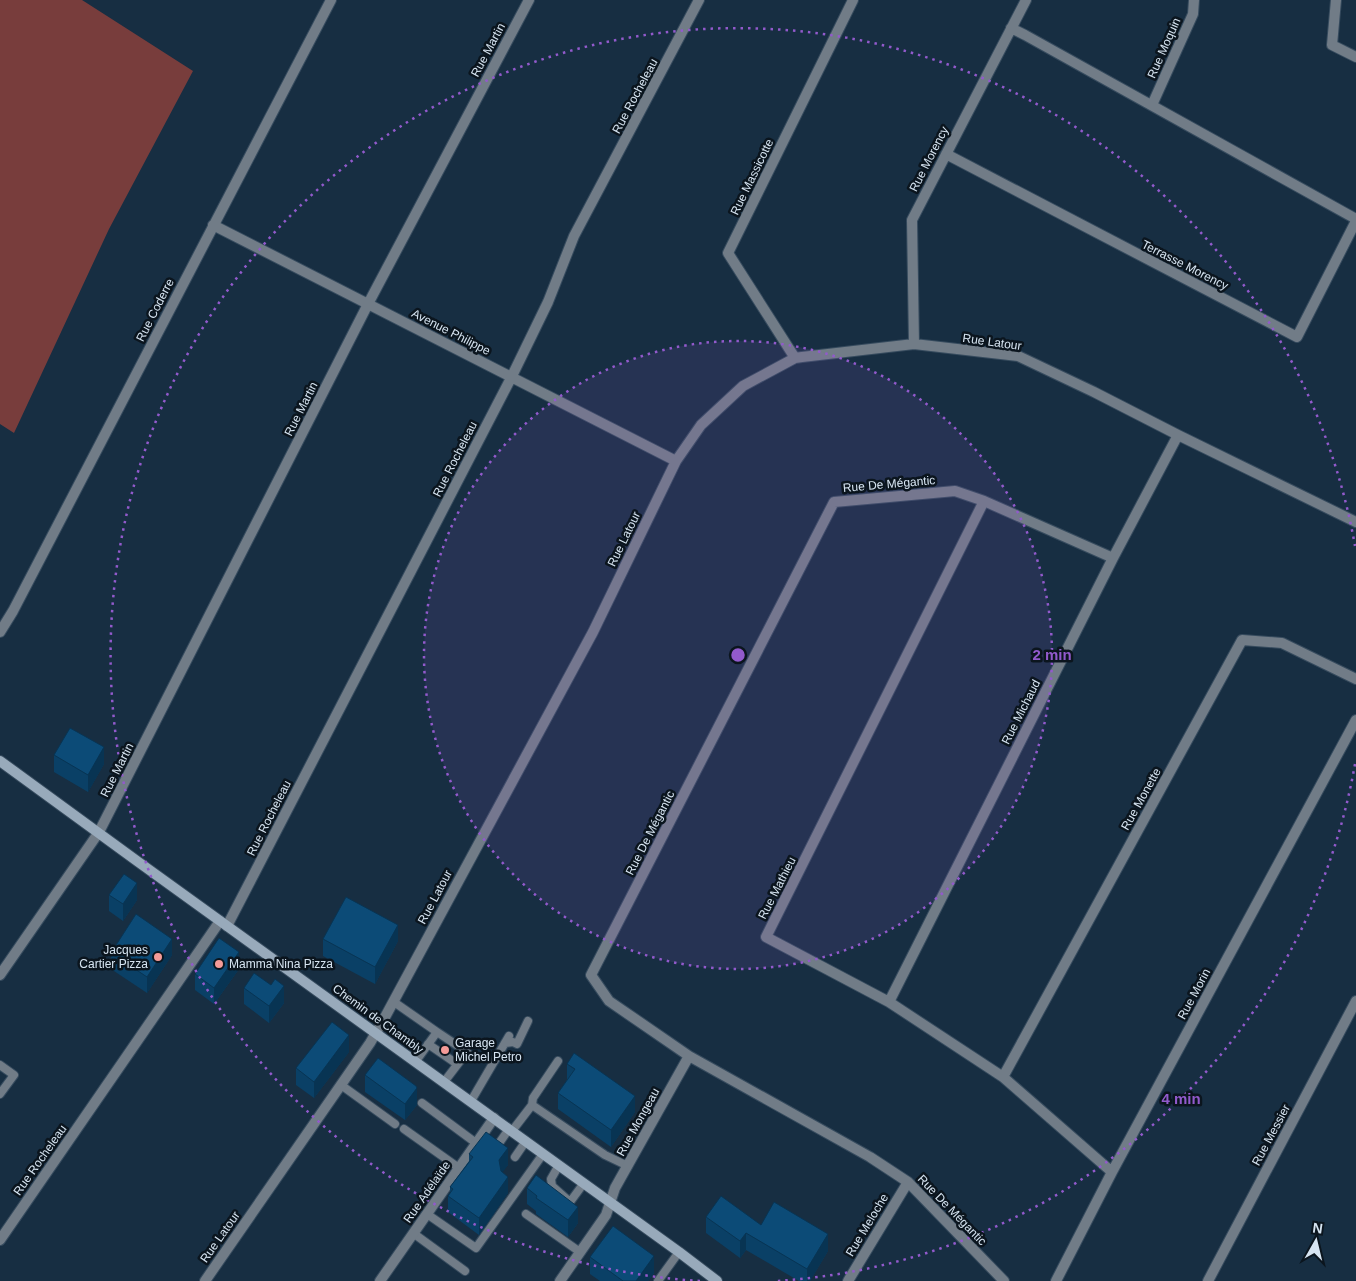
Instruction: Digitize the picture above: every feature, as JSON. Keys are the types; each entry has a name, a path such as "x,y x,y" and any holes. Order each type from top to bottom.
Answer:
{"street":[{"name":"Rue Coderre","path":"0,632 13,612 332,0"},
{"name":"Rue Martin","path":"0,975 99,832 368,304 529,0"},
{"name":"Rue Rocheleau","path":"0,1240 223,924 511,378 548,302 574,236 700,0"},
{"name":"Rue Massicotte","path":"795,358 728,253 853,0"},
{"name":"Rue Morency","path":"914,344 912,220 1026,0"},
{"name":"Rue Moquin","path":"1152,105 1194,14 1194,0"},
{"path":"1336,0 1332,45 1356,57"},
{"name":"Terrasse Morency","path":"946,154 1297,337 1356,220 1034,39 1011,28"},
{"name":"Avenue Philippe","path":"214,225 676,461"},
{"name":"Rue Latour","path":"205,1281 341,1085 394,1002 593,632 676,461 702,425 743,386 795,358 914,344 1018,356 1356,522"},
{"name":"Rue Michaud","path":"889,1002 1113,558 1178,435"},
{"name":"Rue De Mégantic","path":"1004,1281 908,1182 870,1157 689,1056 609,1001 591,974 834,502 955,491 984,500 1113,558"},
{"name":"Rue Mathieu","path":"984,500 766,937 889,1002 1003,1078 1112,1172"},
{"name":"Rue Monette","path":"1003,1078 1242,640 1282,643 1356,679"},
{"name":"Rue Morin","path":"1056,1281 1112,1172 1356,720"},
{"name":"Chemin de Chambly","path":"0,761 717,1281"},
{"name":"Rue Messier","path":"1208,1281 1356,1001"},
{"name":"Rue Mongeau","path":"560,1281 606,1216 615,1188 689,1056"},
{"name":"Rue Adélaïde","path":"380,1281 494,1118"},
{"name":"Rue Meloche","path":"848,1281 908,1182"}],"lane":[{"path":"394,1002 466,1052 444,1082"},
{"path":"471,1101 507,1040 517,1044 528,1021"},
{"path":"416,1061 438,1032"},
{"path":"428,1044 457,1064"},
{"path":"494,1149 532,1104 533,1098 558,1060"},
{"path":"0,1065 14,1075 0,1094"},
{"path":"341,1085 395,1124"},
{"path":"422,1104 476,1143"},
{"path":"532,1104 605,1155 628,1166"},
{"path":"404,1129 459,1168"},
{"path":"515,1157 526,1141"},
{"path":"427,1214 476,1248 543,1154"},
{"path":"559,1165 552,1175 552,1186 570,1202 584,1183"},
{"path":"526,1214 580,1252"},
{"path":"413,1233 465,1271"},
{"path":"658,1281 679,1252"}],"shaded area":[{"path":"0,0 82,0 193,71 109,229 14,433 0,424"}],"building":[{"path":"70,728 104,747 88,775 54,755"},
{"path":"124,874 137,883 123,904 109,895"},
{"path":"346,897 398,925 375,967 323,939"},
{"path":"136,914 172,939 147,977 111,953"},
{"path":"219,938 239,952 214,988 195,974"},
{"path":"254,973 271,985 275,979 284,986 269,1006 244,988"},
{"path":"332,1022 349,1035 314,1082 296,1068"},
{"path":"574,1053 635,1096 611,1130 558,1093 575,1069 567,1064"},
{"path":"378,1058 416,1086 417,1088 405,1104 365,1075"},
{"path":"486,1132 508,1148 499,1160 501,1171 508,1177 479,1218 448,1196 453,1189 450,1187 473,1157 469,1154"},
{"path":"536,1175 578,1207 568,1220 536,1198 537,1196 527,1188"},
{"path":"721,1196 761,1225 774,1202 828,1234 807,1269 746,1233 740,1241 706,1217"},
{"path":"613,1226 654,1256 636,1281 623,1281 590,1257"}],"place":[{"name":"Jacques Cartier Pizza","path":"158,957"},
{"name":"Mamma Nina Pizza","path":"219,964"},
{"name":"Garage Michel Petro","path":"445,1050"}]}
